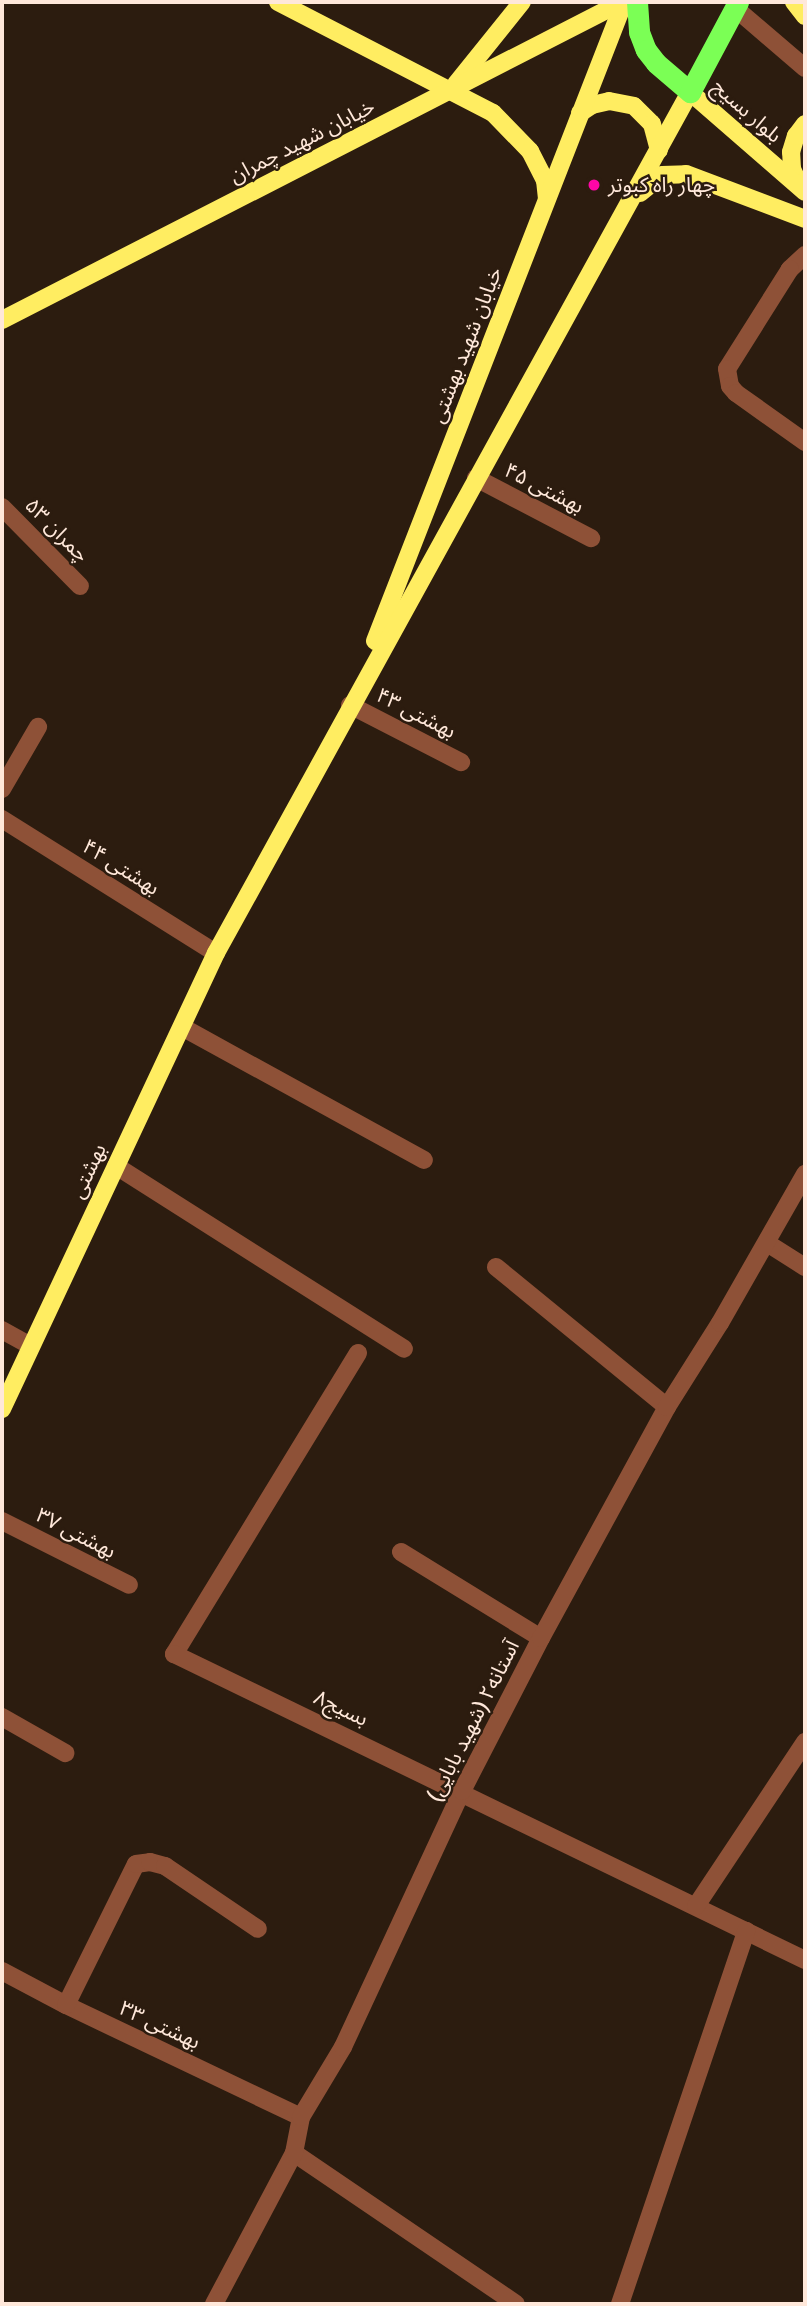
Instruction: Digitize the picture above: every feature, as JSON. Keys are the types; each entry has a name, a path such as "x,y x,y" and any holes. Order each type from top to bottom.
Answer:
{"highway":[{"path":"637,2 639,32 646,50 656,63 691,92 736,5"}],"main road":[{"path":"278,2 493,113 519,137 539,166 547,198"},
{"path":"452,90 522,2"},
{"name":"خیابان شهید چمران","path":"2,320 623,2"},
{"name":"خیابان شهید بهشتی","path":"350,705 623,2"},
{"path":"794,2 805,16"},
{"name":"خیابان شهید بهشتی","path":"216,953 350,705 691,92"},
{"name":"بلوار بسیج","path":"691,92 805,191"},
{"path":"580,113 592,105 609,101 634,106 652,124 659,150"},
{"path":"805,124 796,136 791,152 795,177 805,191"},
{"path":"629,202 662,175 686,174 805,219"},
{"name":"بهشتی","path":"2,1409 216,953"}],"street":[{"path":"736,5 805,68"},
{"path":"805,256 790,269 727,369 730,386 736,393 805,442"},
{"name":"بهشتی ۴۵","path":"476,478 591,538"},
{"name":"چمران ۵۳","path":"2,507 80,586"},
{"name":"بهشتی ۴۳","path":"350,705 461,762"},
{"path":"2,789 38,727"},
{"name":"بهشتی ۴۴","path":"2,819 216,953"},
{"path":"182,1027 424,1160"},
{"path":"116,1166 404,1349"},
{"name":"آستانه۲ (شهید بابایی)","path":"214,2304 294,2153 301,2117 343,2047 462,1791 541,1638 667,1407 767,1243 805,1174"},
{"path":"767,1243 805,1267"},
{"path":"496,1267 667,1407"},
{"path":"2,1330 31,1346"},
{"name":"بسیج۸","path":"358,1353 174,1654 462,1791 805,1960"},
{"name":"بهشتی ۳۷","path":"2,1521 129,1585"},
{"path":"401,1552 541,1638"},
{"path":"2,1717 65,1753"},
{"path":"696,1906 805,1742"},
{"path":"66,2005 136,1864 150,1862 165,1866 257,1929"},
{"path":"620,2304 746,1931"},
{"name":"بهشتی ۳۳","path":"2,1971 66,2005 301,2117"},
{"path":"294,2153 516,2304"}],"place":[{"name":"چهار راه کبوتر","path":"594,185"}]}
